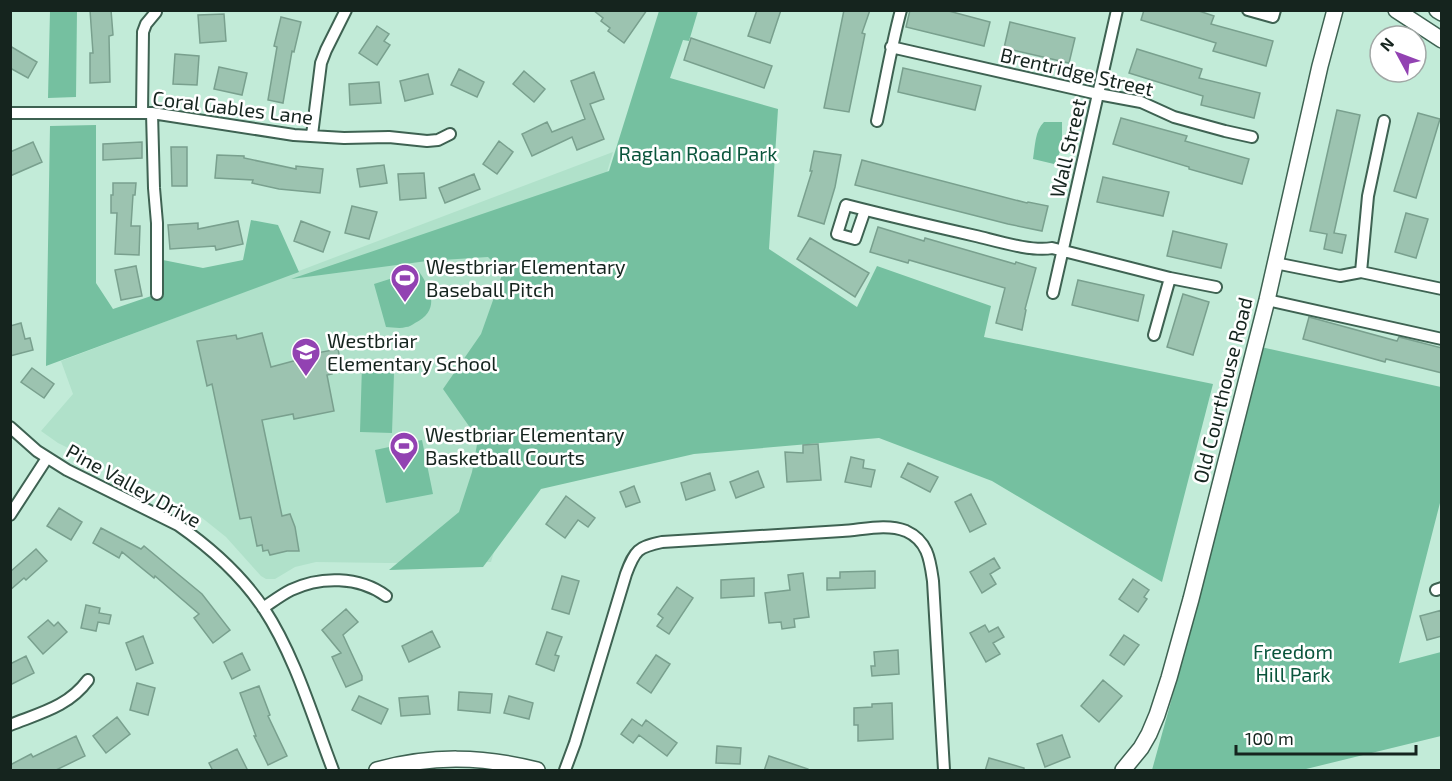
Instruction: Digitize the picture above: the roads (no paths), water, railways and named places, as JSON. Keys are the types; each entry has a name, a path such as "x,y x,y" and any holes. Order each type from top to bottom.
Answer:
{"street":[{"path":"312,135 321,63 346,10"},
{"path":"877,121 891,47 901,10"},
{"name":"Wall Street","path":"1053,293 1117,10"},
{"path":"1248,10 1274,17 1275,10"},
{"name":"Old Courthouse Road","path":"1123,771 1149,734 1169,678 1267,300 1320,66 1335,10"},
{"path":"1396,10 1442,40"},
{"path":"1437,10 1442,14"},
{"path":"156,12 146,24 143,32 147,113 157,223 157,294"},
{"name":"Brentridge Street","path":"891,47 1141,102 1174,117 1252,137"},
{"name":"Coral Gables Lane","path":"10,114 147,113 294,135 344,138 389,137 427,141 438,140 450,134"},
{"path":"1361,272 1368,196 1384,121"},
{"path":"866,210 855,239 837,234 846,205 998,242 1043,250 1052,248 1170,278 1216,287"},
{"path":"1275,263 1340,276 1361,272 1442,289"},
{"path":"1154,336 1170,278"},
{"path":"1267,300 1442,339"},
{"name":"Pine Valley Drive","path":"10,427 37,451 67,470 178,525 224,563 250,591 276,629 302,688 333,771"},
{"path":"10,515 47,458"},
{"path":"565,771 626,574 640,549 662,542 886,527 896,528 917,538 930,558 944,771"},
{"path":"263,608 289,591 320,581 354,581 367,585 386,596"},
{"path":"10,725 59,706 71,698 88,680"},
{"path":"377,771 418,761 454,759 496,762 537,771"}],"place":[{"name":"Westbriar Elementary Baseball Pitch","path":"405,304"},
{"name":"Westbriar Elementary School","path":"306,378"},
{"name":"Westbriar Elementary Basketball Courts","path":"404,472"}],"park label":[{"name":"Raglan Road Park","path":"698,153"},
{"name":"Freedom Hill Park","path":"1293,662"}]}
